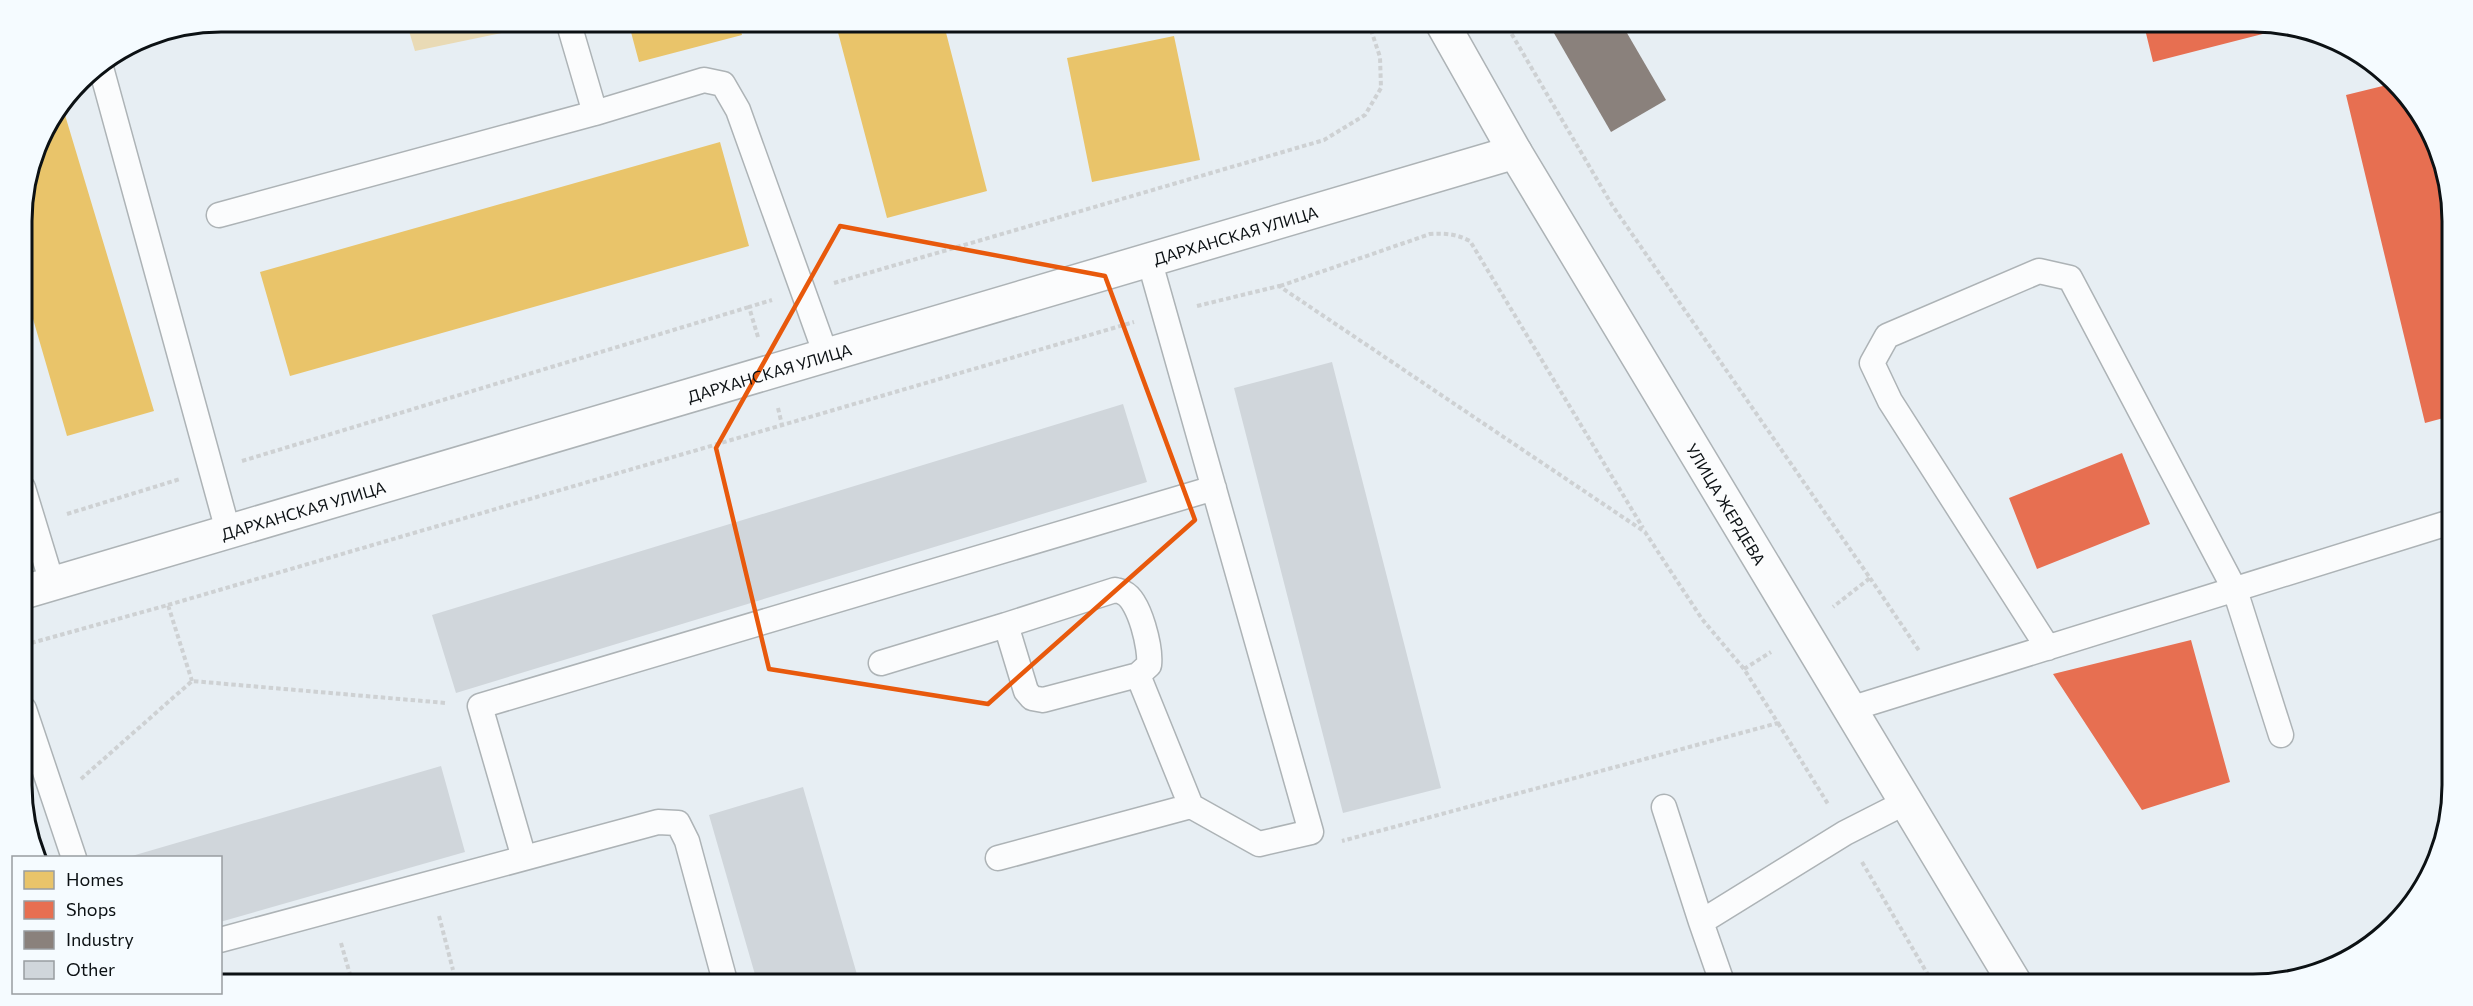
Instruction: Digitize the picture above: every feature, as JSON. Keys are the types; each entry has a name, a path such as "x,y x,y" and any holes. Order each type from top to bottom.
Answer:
{"street":[{"name":"УЛИЦА ЖЕРДЕВА","path":"1447,32 1515,152 2009,974"},
{"name":"ДАРХАНСКАЯ УЛИЦА","path":"38,588 1515,152"}],"lane":[{"path":"571,32 596,113"},
{"path":"102,73 228,531"},
{"path":"219,215 596,113 704,80 723,84 738,110 826,355"},
{"path":"1138,675 1191,806 1259,844 1311,832 1149,259"},
{"path":"2048,648 1890,401 1872,363 1887,336 2039,271 2070,278 2235,590 2281,735"},
{"path":"524,858 480,706 1214,488"},
{"path":"32,517 38,588"},
{"path":"1850,709 2442,525"},
{"path":"881,663 1115,590 1125,593 1137,608 1151,654 1149,665 1138,675 1043,700 1032,698 1026,691 1006,625"},
{"path":"32,733 73,856"},
{"path":"1701,922 1845,833 1906,802"},
{"path":"998,858 1191,806"},
{"path":"1664,807 1719,974"},
{"path":"222,939 658,822 678,824 687,842 723,974"}],"path":[{"path":"34,524 749,307 1324,140 1365,115 1381,88 1380,57 1373,32"},
{"path":"1510,32 1612,205 1939,681"},
{"path":"32,643 1164,313 1279,286 1430,234 1459,235 1470,241 1645,532 1702,620 1744,669 1778,723 1334,843 1323,840 1311,832"},
{"path":"1279,286 1645,532"},
{"path":"749,307 782,425"},
{"path":"1744,669 1803,631 1870,578"},
{"path":"168,605 192,681"},
{"path":"55,802 192,681 480,706"},
{"path":"431,884 453,970"},
{"path":"331,910 350,974"}],"highlighted area":[{"path":"840,226 1105,276 1195,520 988,704 769,669 716,448"}],"shaded area":[{"path":"409,32 507,32 415,51"}],"building: Homes":[{"path":"631,32 741,32 742,35 639,62"},
{"path":"838,32 946,32 987,191 887,218"},
{"path":"1174,36 1200,160 1092,182 1067,58"},
{"path":"64,113 154,411 67,436 32,315 33,195 46,148"},
{"path":"720,142 749,246 290,376 260,272"}],"building: Shops":[{"path":"2146,32 2269,32 2153,62"},
{"path":"2384,86 2403,105 2416,126 2435,171 2442,220 2442,418 2425,423 2346,95"},
{"path":"2122,453 2150,524 2037,569 2009,498"},
{"path":"2191,640 2230,782 2142,810 2053,674"}],"building: Industry":[{"path":"1553,32 1626,32 1666,100 1611,132"}],"building: Other":[{"path":"1332,362 1441,788 1343,813 1234,388"},
{"path":"1123,404 1147,482 456,693 432,615"},
{"path":"441,766 465,852 222,921 222,856 132,856"},
{"path":"803,787 857,974 755,974 709,815"}]}
